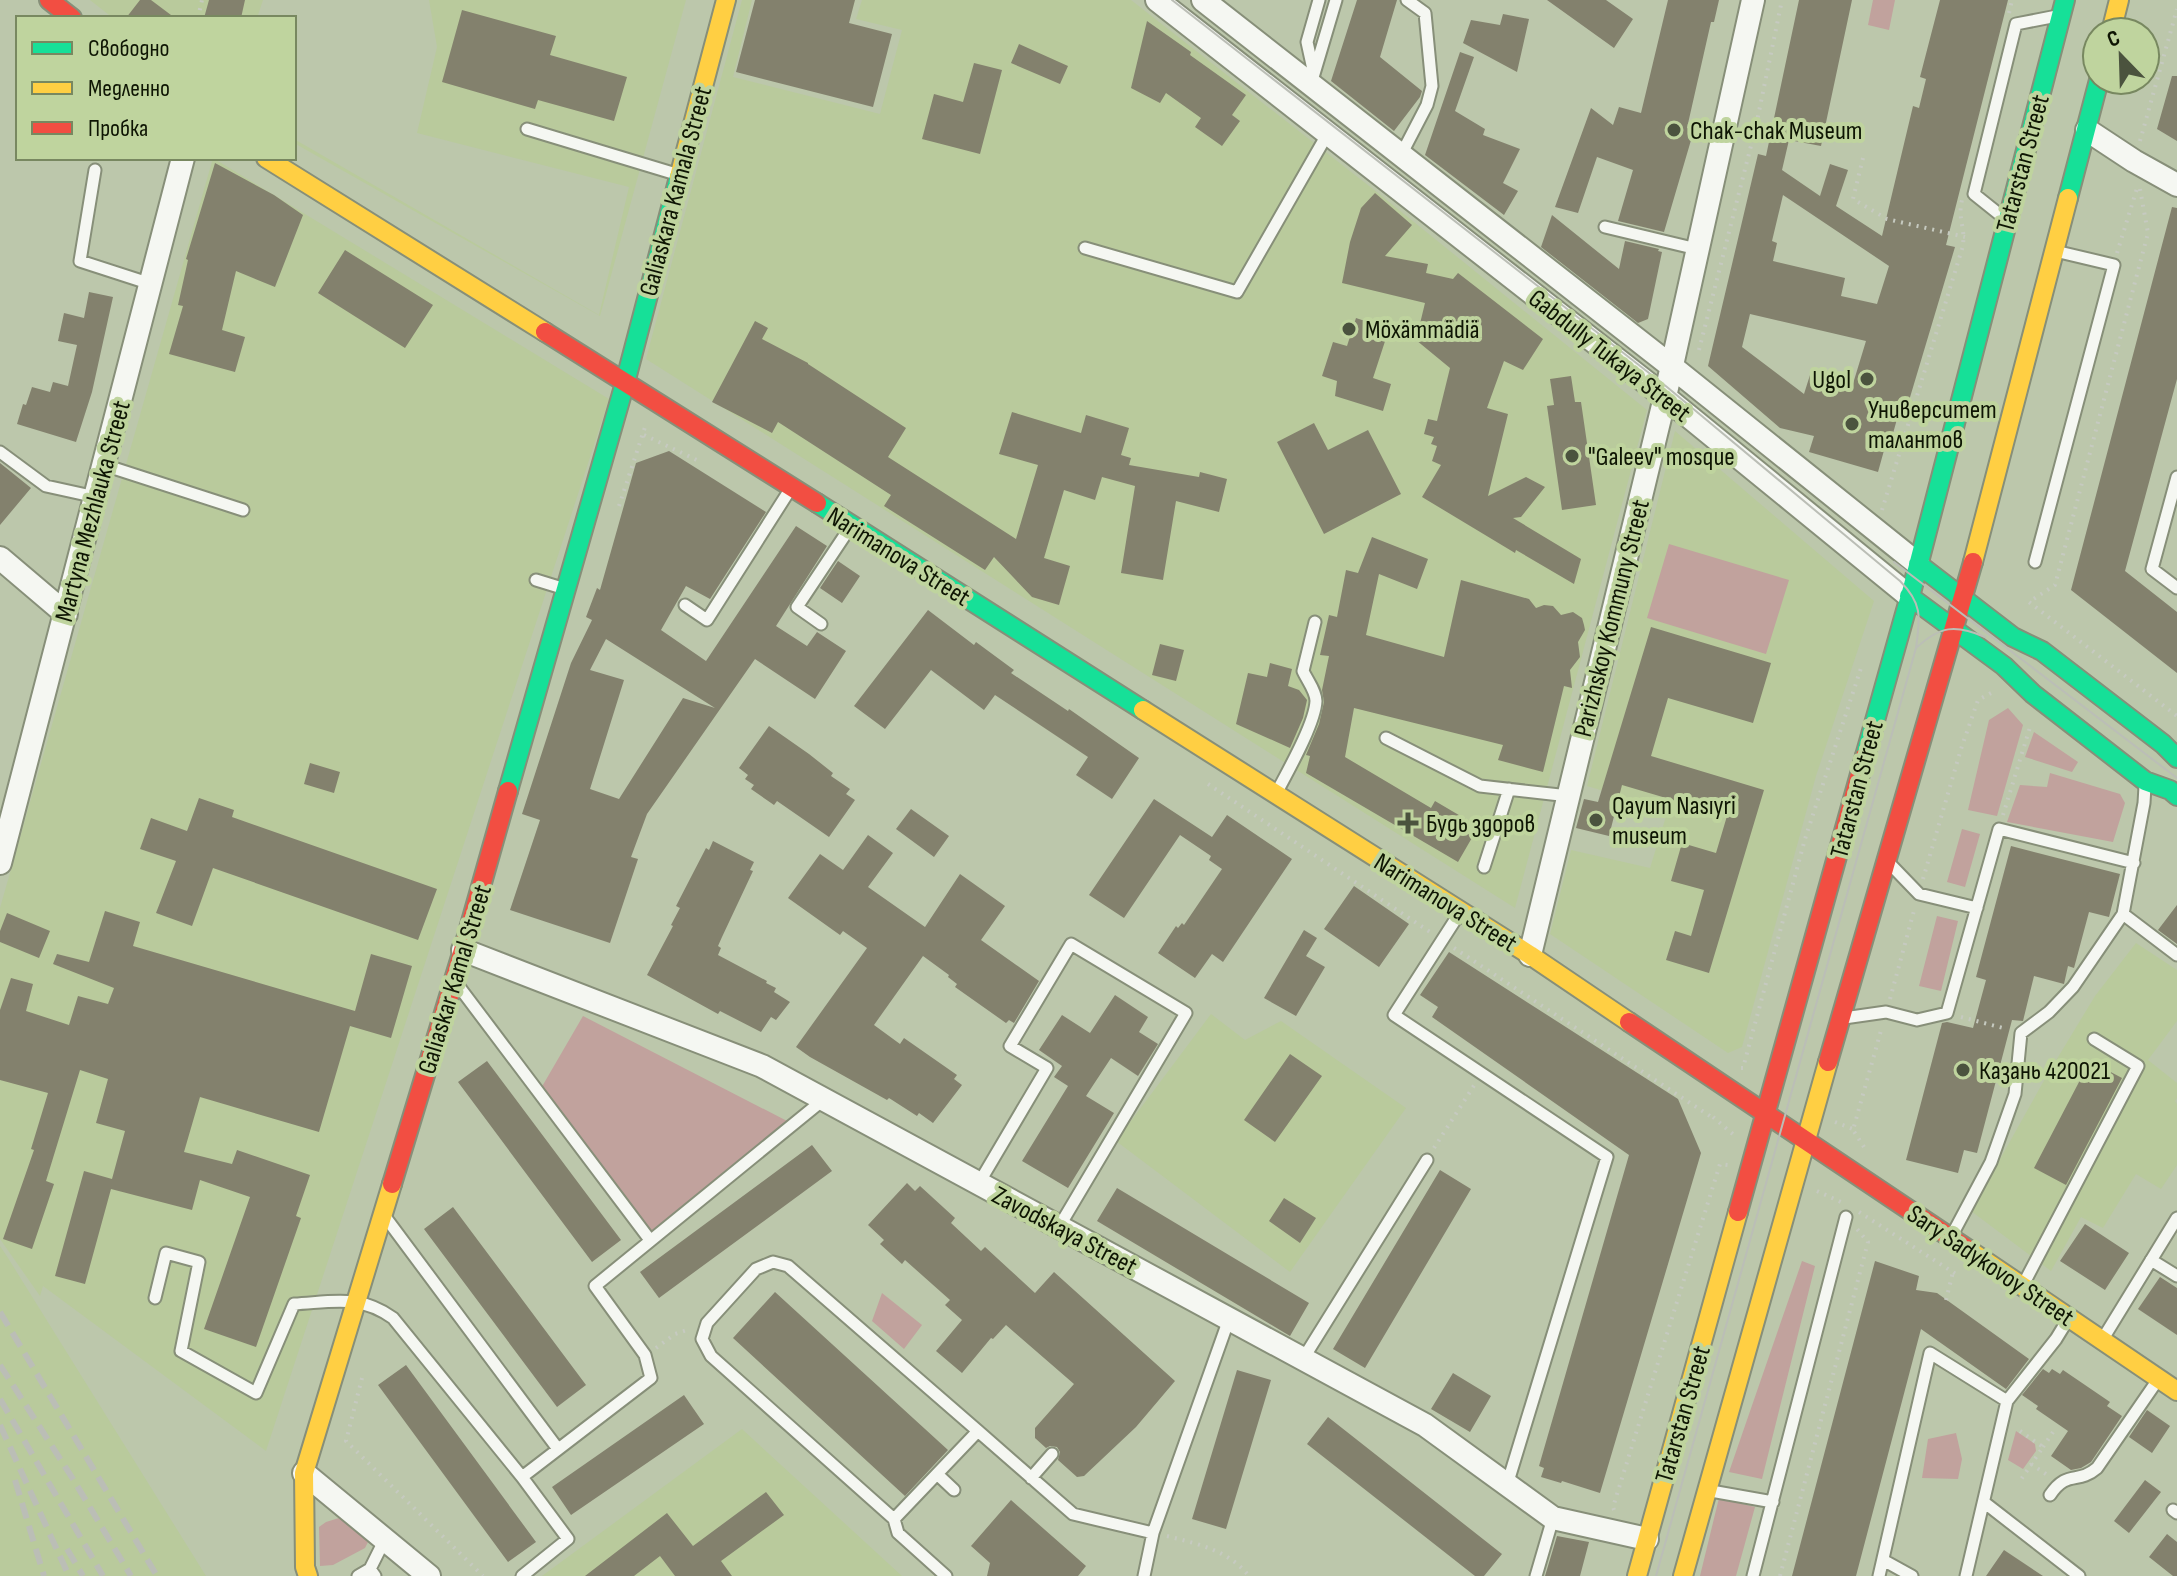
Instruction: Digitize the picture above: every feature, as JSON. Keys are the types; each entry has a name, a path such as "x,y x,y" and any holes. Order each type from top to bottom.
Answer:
{"main road":[{"path":"49,0 69,16"},
{"name":"Galiaskara Kamala Street","path":"625,383 726,0"},
{"name":"Tatarstan Street","path":"1637,1576 1637,1537 1766,1115 1918,564 2063,8"},
{"name":"Tatarstan Street","path":"1683,1576 1963,599 2095,96"},
{"name":"Narimanova Street","path":"269,160 1530,955 1806,1139"},
{"name":"Galiaskar Kamal Street","path":"308,1576 305,1567 304,1473 461,970 625,383"},
{"path":"1918,564 2013,637 2042,651 2177,758"},
{"name":"Gabdully Tukaya Street","path":"1909,596 2004,666 2033,694 2145,781 2175,790"},
{"name":"Sary Sadykovoy Street","path":"1806,1139 2177,1391"}],"street":[{"name":"Gabdully Tukaya Street","path":"1157,0 1665,397 1909,596"},
{"name":"Gabdully Tukaya Street","path":"1203,0 1312,80 1401,155 1918,564"},
{"name":"Parizhskoy Kommuny Street","path":"1530,955 1665,397 1753,0"},
{"path":"2087,130 2177,185"},
{"name":"Martyna Mezhlauka Street","path":"0,863 182,160"},
{"path":"3,567 66,614"},
{"name":"Zavodskaya Street","path":"461,970 762,1066 1425,1425 1553,1518 1637,1537"},
{"path":"304,1473 429,1576"}],"lane":[{"path":"1312,80 1307,42 1319,0"},
{"path":"1312,80 1336,0"},
{"path":"1401,155 1427,105 1432,86 1425,13 1407,0"},
{"path":"2007,221 1974,194 2016,24 2063,8"},
{"path":"527,129 680,175"},
{"path":"1085,248 1237,292 1328,133"},
{"path":"95,170 80,261 151,284"},
{"path":"1605,227 1697,249"},
{"path":"2035,562 2114,265 2055,251"},
{"path":"0,452 46,486 96,497"},
{"path":"104,465 243,510"},
{"path":"2177,477 2152,569 2177,588"},
{"path":"685,605 707,620 792,488"},
{"path":"821,624 797,607 851,526"},
{"path":"536,580 566,589"},
{"path":"1276,794 1307,731 1315,705 1316,697 1303,671 1315,622"},
{"path":"1386,738 1480,786 1569,796"},
{"path":"1951,1238 1991,1162 2015,1094 2021,1033 2049,1012 2073,987 2123,914 2144,803 2145,781"},
{"path":"1484,867 1509,789"},
{"path":"1841,1018 1886,1012 1917,1020 1947,1013 1999,829 2134,863"},
{"path":"1887,861 1919,894 1977,908"},
{"path":"1460,911 1394,1015 1607,1157 1507,1485"},
{"path":"2123,914 2177,955"},
{"path":"979,1183 1047,1068 1010,1046 1071,944 1186,1013 1059,1227"},
{"path":"461,970 650,1240"},
{"path":"2023,1286 2138,1066 2094,1039"},
{"path":"522,1477 651,1378 645,1355 595,1286 824,1099"},
{"path":"1303,1359 1427,1160"},
{"path":"383,1214 558,1449"},
{"path":"1753,1576 1846,1217"},
{"path":"2103,1341 2177,1218"},
{"path":"155,1298 166,1253 199,1262 181,1351 256,1393 294,1304 356,1300 379,1308 393,1318 522,1477 568,1539 522,1576"},
{"path":"2151,1260 2177,1276"},
{"path":"946,1576 898,1533 894,1519 711,1356 702,1339 707,1323 756,1269 773,1262 788,1266 1073,1514 1153,1533"},
{"path":"1966,1576 2007,1401 2069,1318"},
{"path":"1144,1576 1153,1533 1229,1319"},
{"path":"1879,1576 1930,1353 2007,1401"},
{"path":"2050,1495 2066,1478 2089,1474 2097,1468 2158,1379"},
{"path":"894,1519 978,1431"},
{"path":"1031,1478 1052,1454"},
{"path":"937,1474 954,1490"},
{"path":"1708,1490 1773,1502"},
{"path":"1985,1503 2079,1576"},
{"path":"1536,1576 1553,1518"},
{"path":"358,1576 372,1572 385,1539"},
{"path":"1883,1560 1912,1576"}],"path":[{"path":"1697,355 1756,126 1782,0"},
{"path":"2009,15 2012,0"},
{"path":"1863,158 1853,199 1887,219 1965,237"},
{"path":"2114,265 2138,183"},
{"path":"1880,516 1965,237 1959,211 1963,196"},
{"path":"1849,368 1845,380 1853,387"},
{"path":"643,434 713,468"},
{"path":"2029,602 2177,716"},
{"path":"1870,1156 1853,1130 1961,749 1978,700 1996,690"},
{"path":"1730,1090 1743,1068 1805,839 1846,717"},
{"path":"1999,829 2032,718"},
{"path":"1816,776 1825,779"},
{"path":"1207,783 1713,1118 1739,1139"},
{"path":"1947,1013 2021,1033"},
{"path":"1729,1060 1743,1068"},
{"path":"1427,1160 1482,1073"},
{"path":"1637,1537 1613,1507 1720,1164 1730,1165"},
{"path":"1780,1576 1868,1242 1846,1217"},
{"path":"1946,1300 1953,1272"},
{"path":"645,1355 675,1334 707,1323"},
{"path":"2020,1481 2055,1429"},
{"path":"2020,1431 2043,1447"},
{"path":"2031,1464 2059,1483"},
{"path":"1153,1533 1215,1549 1240,1565 1249,1576"}],"shaded area":[{"path":"90,0 263,0 258,16 110,16"},
{"path":"429,0 686,0 600,316 296,144 296,140 599,315 629,187 417,133 437,47"},
{"path":"742,0 752,0 733,77 880,114 902,30 856,19 862,0 1131,0 1378,193 1647,410 1515,908 646,359"},
{"path":"1873,0 1895,0 1889,30 1868,25"},
{"path":"212,160 609,399 266,1451 43,1286 40,1296 0,1239 0,908"},
{"path":"1675,431 1874,601 1816,776 1742,1047 1728,1053 1550,934 1571,850 1650,868 1668,810 1587,786"},
{"path":"1669,544 1789,580 1766,654 1647,618"},
{"path":"2008,708 2023,725 1997,816 1968,810 1989,720"},
{"path":"2034,732 2078,762 2072,772 2025,757"},
{"path":"2050,773 2120,794 2125,803 2113,842 2007,822 2020,785 2047,787"},
{"path":"1962,829 1980,834 1965,887 1947,882"},
{"path":"1937,916 1958,921 1941,991 1919,986"},
{"path":"2136,943 2177,970 2177,1021 2148,1060 2177,1083 2177,1165 2161,1189 2136,1174 2103,1228 2081,1217 2051,1271 1971,1211 2095,996"},
{"path":"1211,1014 1245,1040 1281,1021 1406,1108 1290,1272 1116,1141"},
{"path":"583,1016 789,1122 651,1232 540,1090"},
{"path":"0,1246 8,1258 206,1576 0,1576"},
{"path":"1802,1261 1815,1266 1762,1479 1729,1472"},
{"path":"882,1293 922,1325 904,1349 872,1321"},
{"path":"742,1429 902,1576 542,1576"},
{"path":"2016,1431 2035,1444 2036,1451 2023,1469 2008,1460"},
{"path":"1956,1433 1962,1459 1958,1479 1922,1478 1928,1439"},
{"path":"1719,1498 1755,1507 1736,1576 1700,1576"},
{"path":"339,1518 347,1519 370,1538 365,1548 333,1565 320,1566 319,1527"}],"building":[{"path":"140,0 151,0 172,16 128,16"},
{"path":"209,0 245,0 241,16 205,16"},
{"path":"755,0 855,0 849,23 892,34 873,107 736,72"},
{"path":"1357,0 1397,0 1380,57 1422,91 1394,131 1331,81"},
{"path":"1547,0 1606,0 1633,19 1614,48"},
{"path":"1668,0 1719,0 1714,22 1711,22 1687,128 1694,130 1664,232 1618,221 1633,170 1597,157 1578,213 1555,207 1591,108 1613,125 1619,107 1641,113"},
{"path":"1799,0 1852,0 1821,146 1789,140 1782,170 1820,196 1830,164 1848,170 1836,206 1882,236 1913,106 1919,108 1926,79 1920,77 1940,0 2008,0 1946,245 1955,247 1905,414 1899,412 1892,437 1888,436 1878,472 1809,452 1814,436 1780,428 1708,366 1758,154 1766,156","holes":["1783,195 1889,266 1877,304 1841,296 1845,278 1773,261 1777,243 1772,241","1750,314 1866,341 1852,387 1810,375 1804,394 1742,347"]},
{"path":"462,10 556,36 550,55 627,77 614,121 538,100 535,109 442,82"},
{"path":"1503,14 1529,19 1517,72 1463,43 1471,20 1500,25"},
{"path":"1147,21 1246,95 1232,115 1240,121 1222,146 1195,127 1201,118 1166,93 1160,103 1131,88"},
{"path":"1019,44 1068,66 1060,84 1011,63"},
{"path":"1460,52 1474,57 1455,111 1485,129 1483,135 1520,149 1503,183 1518,191 1504,215 1425,155"},
{"path":"974,63 1002,70 980,154 922,139 934,94 963,102"},
{"path":"2172,76 2177,76 2177,141 2157,129"},
{"path":"215,163 274,195 303,215 275,287 236,271 222,330 245,337 235,372 169,354 183,306 178,305 186,259"},
{"path":"1375,193 1412,225 1385,256 1428,264 1426,273 1453,279 1458,273 1543,339 1523,370 1504,361 1487,408 1508,414 1488,496 1526,477 1545,487 1521,517 1513,518 1581,559 1574,584 1516,550 1515,553 1422,497 1441,465 1432,461 1437,446 1431,444 1434,437 1424,434 1428,419 1437,421 1450,368 1416,340 1425,303 1342,283 1361,208"},
{"path":"2172,207 2177,208 2177,379 2125,571 2177,612 2177,673 2071,590"},
{"path":"1552,215 1619,269 1625,241 1662,252 1648,319 1638,323 1541,247"},
{"path":"345,250 433,305 405,348 318,293"},
{"path":"89,292 113,297 92,392 76,442 17,424 32,387 50,392 53,382 68,386 77,345 58,341 64,313 84,318"},
{"path":"1356,318 1389,329 1373,378 1391,384 1383,411 1335,396 1337,381 1322,376 1333,342 1347,346"},
{"path":"755,321 768,328 762,339 808,363 906,428 888,457 1016,539 1038,465 999,454 1012,412 1081,433 1086,415 1129,428 1121,455 1131,458 1129,465 1199,477 1200,472 1227,479 1219,512 1176,501 1163,580 1121,573 1135,486 1102,477 1095,500 1064,490 1044,558 1070,566 1059,605 1032,597 994,557 985,570 884,506 891,495 778,422 772,433 712,402"},
{"name":"\"Galeev\" mosque","path":"1571,376 1575,402 1581,402 1596,505 1562,510 1547,406 1554,405 1550,379"},
{"path":"1314,423 1328,450 1368,430 1401,494 1324,534 1277,442"},
{"path":"669,451 766,512 710,599 686,586 661,630 706,661 796,526 827,546 776,626 807,646 817,632 846,651 815,699 755,659 647,814 631,857 638,859 610,943 510,910 540,820 522,814 571,663 592,620 586,617 597,588 600,590 636,463","holes":["606,639 715,708 683,698 619,799 590,789 624,680 590,670"]},
{"path":"0,463 31,488 0,525"},
{"path":"1372,537 1428,559 1417,589 1379,574 1366,635 1444,657 1461,580 1529,599 1536,608 1553,606 1561,615 1573,612 1582,618 1584,625 1585,630 1578,642 1580,657 1570,670 1572,688 1564,686 1543,772 1498,760 1503,745 1354,708 1345,757 1431,808 1435,801 1469,821 1463,831 1473,836 1458,862 1306,773 1310,756 1306,755 1324,702 1322,690 1329,656 1320,655 1329,615 1337,617 1346,570 1358,573"},
{"path":"838,561 860,576 842,603 820,588"},
{"path":"928,610 1014,670 1011,673 1139,758 1112,799 1076,775 1088,757 995,695 984,710 931,670 885,729 854,706"},
{"path":"1651,627 1771,663 1753,723 1668,698 1651,756 1764,790 1709,973 1666,960 1675,931 1691,936 1704,890 1671,881 1682,843 1716,853 1727,816 1622,785 1609,836 1576,828 1584,799 1598,802"},
{"path":"1160,644 1184,650 1176,681 1152,675"},
{"path":"1270,663 1292,669 1288,686 1299,690 1307,700 1290,748 1236,724 1248,673 1267,677"},
{"path":"769,726 809,754 833,773 831,776 850,789 846,794 855,800 829,837 777,801 774,805 751,789 754,785 745,779 748,775 739,768"},
{"path":"310,763 340,772 334,793 304,784"},
{"path":"199,798 234,810 232,817 437,889 418,940 213,868 192,926 156,913 176,861 140,849 151,818 187,831"},
{"path":"1154,799 1212,837 1227,815 1292,859 1223,962 1212,954 1195,978 1158,953 1176,926 1184,925 1222,869 1209,860 1211,856 1180,835 1124,918 1089,895"},
{"path":"911,809 949,836 934,857 896,829"},
{"path":"868,835 893,853 868,887 925,927 960,874 1005,906 981,940 1039,981 1014,1023 1009,1020 1006,1023 955,987 957,984 949,975 923,956 874,1025 900,1044 904,1038 957,1075 954,1079 962,1085 933,1123 796,1047 867,948 843,931 840,935 788,898 820,854 843,870"},
{"path":"713,841 754,862 750,870 753,871 718,946 721,948 718,955 767,981 776,988 774,992 790,1002 776,1020 771,1017 761,1032 720,1011 718,1014 647,975 673,926 680,908 676,906 706,848 709,850"},
{"path":"2011,846 2120,874 2109,917 2089,912 2074,968 2068,966 2064,984 2034,976 2023,1021 2012,1020 1977,1153 1964,1150 1958,1173 1906,1160 1942,1023 1973,1028 1986,980 1976,977"},
{"path":"1354,886 1409,924 1379,967 1324,929"},
{"path":"2177,905 2177,944 2158,930"},
{"path":"105,911 140,922 133,946 355,1011 371,954 412,966 391,1038 350,1026 319,1132 200,1097 184,1152 232,1164 237,1150 310,1175 296,1216 301,1218 256,1347 204,1329 250,1197 200,1180 192,1210 111,1189 85,1284 55,1276 84,1171 112,1179 125,1131 96,1123 108,1079 80,1070 46,1181 54,1184 32,1249 3,1239 34,1150 31,1149 48,1093 0,1080 0,1010 11,978 33,984 26,1011 69,1025 78,996 108,1004 114,988 53,964 57,954 89,962"},
{"path":"7,913 50,931 39,958 0,942 0,931"},
{"path":"1304,930 1317,938 1306,956 1325,967 1296,1016 1264,998"},
{"path":"1449,952 1678,1099 1701,1153 1600,1493 1541,1477 1544,1468 1539,1466 1629,1155 1432,1017 1438,1007 1420,995"},
{"path":"1115,995 1148,1017 1139,1032 1158,1044 1138,1076 1111,1058 1086,1096 1114,1113 1068,1188 1022,1161 1068,1086 1054,1077 1062,1066 1039,1050 1062,1015 1090,1033"},
{"path":"1290,1054 1322,1076 1275,1142 1244,1120"},
{"path":"487,1061 621,1240 592,1262 458,1082"},
{"path":"2090,1061 2122,1078 2066,1185 2034,1168"},
{"path":"812,1145 832,1171 659,1298 640,1272"},
{"path":"1440,1170 1471,1189 1365,1368 1333,1349"},
{"path":"907,1183 915,1191 920,1186 955,1218 951,1223 981,1251 985,1247 1035,1293 1054,1272 1175,1381 1136,1427 1084,1476 1077,1477 1058,1460 1060,1452 1057,1447 1046,1448 1035,1438 1035,1428 1074,1384 1006,1325 962,1373 936,1351 962,1320 945,1305 950,1300 905,1260 902,1264 880,1244 884,1240 868,1225"},
{"path":"1117,1188 1309,1303 1290,1336 1097,1221"},
{"path":"1284,1198 1316,1218 1300,1243 1269,1221"},
{"path":"453,1207 586,1385 557,1407 424,1229"},
{"path":"2085,1224 2129,1253 2105,1290 2060,1261"},
{"path":"1875,1261 1919,1276 1916,1290 1937,1293 2029,1359 2006,1389 1921,1329 1856,1576 1792,1576"},
{"path":"2160,1277 2177,1288 2177,1335 2138,1309"},
{"path":"775,1292 948,1450 905,1496 733,1338"},
{"path":"406,1365 536,1542 508,1562 378,1385"},
{"path":"2043,1369 2049,1373 2052,1369 2060,1374 2063,1370 2110,1402 2107,1406 2122,1416 2091,1462 2081,1468 2071,1470 2051,1456 2068,1431 2022,1395"},
{"path":"1237,1370 1271,1380 1226,1529 1192,1519"},
{"path":"1453,1373 1491,1396 1470,1432 1431,1409"},
{"path":"684,1395 704,1424 571,1515 552,1487"},
{"path":"2147,1410 2170,1426 2152,1453 2129,1437"},
{"path":"1328,1417 1502,1554 1484,1576 1475,1576 1307,1444"},
{"path":"2145,1480 2161,1492 2129,1533 2114,1521"},
{"path":"766,1492 784,1515 721,1561 732,1576 675,1576 660,1556 634,1576 585,1576 667,1513 693,1546"},
{"path":"1011,1500 1086,1566 1078,1576 987,1576 990,1563 971,1546"},
{"path":"2167,1534 2177,1542 2177,1576 2149,1557"},
{"path":"1557,1536 1589,1542 1580,1576 1545,1576"},
{"path":"2004,1550 2043,1576 1986,1576"}],"tram line":[{"path":"1172,0 1667,387 1900,581 1916,604 1919,620 1916,648 1656,1576"},
{"path":"1894,562 2177,778"},
{"path":"1916,648 1933,635 1948,629 1965,630 1985,637"}],"railway":[{"path":"0,1312 157,1576"},
{"path":"0,1365 131,1576"},
{"path":"0,1399 103,1576"},
{"path":"0,1425 69,1576"},
{"path":"15,1480 44,1576"},
{"path":"67,1549 83,1576"}],"traffic: fast":[{"path":"1865,756 1912,589 2065,0"},
{"path":"2068,198 2095,96"},
{"path":"508,791 625,383 679,177"},
{"path":"817,503 1143,710"},
{"path":"1918,564 2013,637 2042,651 2177,758"},
{"path":"1909,596 2004,666 2033,694 2145,781 2170,790 2177,796"}],"traffic: slow":[{"path":"679,177 726,0"},
{"path":"2115,16 2119,0"},
{"path":"269,160 545,332"},
{"path":"1973,562 2068,198"},
{"path":"1143,710 1530,955 1629,1022"},
{"path":"1683,1576 1828,1062"},
{"path":"308,1576 305,1567 304,1473 392,1184"},
{"path":"1637,1576 1738,1212"},
{"path":"1969,1250 2177,1391"}],"traffic: jam":[{"path":"49,0 69,16"},
{"path":"545,332 817,503"},
{"path":"1828,1062 1973,562"},
{"path":"1738,1212 1865,756"},
{"path":"392,1184 508,791"},
{"path":"1629,1022 1969,1250"}],"place":[{"name":"Chak-chak Museum","path":"1674,130"},
{"name":"Möxämmädiä","path":"1349,329"},
{"name":"Ugol","path":"1867,379"},
{"name":"Университет талантов","path":"1852,424"},
{"name":"\"Galeev\" mosque","path":"1572,456"},
{"name":"Qayum Nasıyri museum","path":"1596,820"},
{"name":"Будь здоров","path":"1408,823"},
{"name":"Казань 420021","path":"1963,1070"}]}
